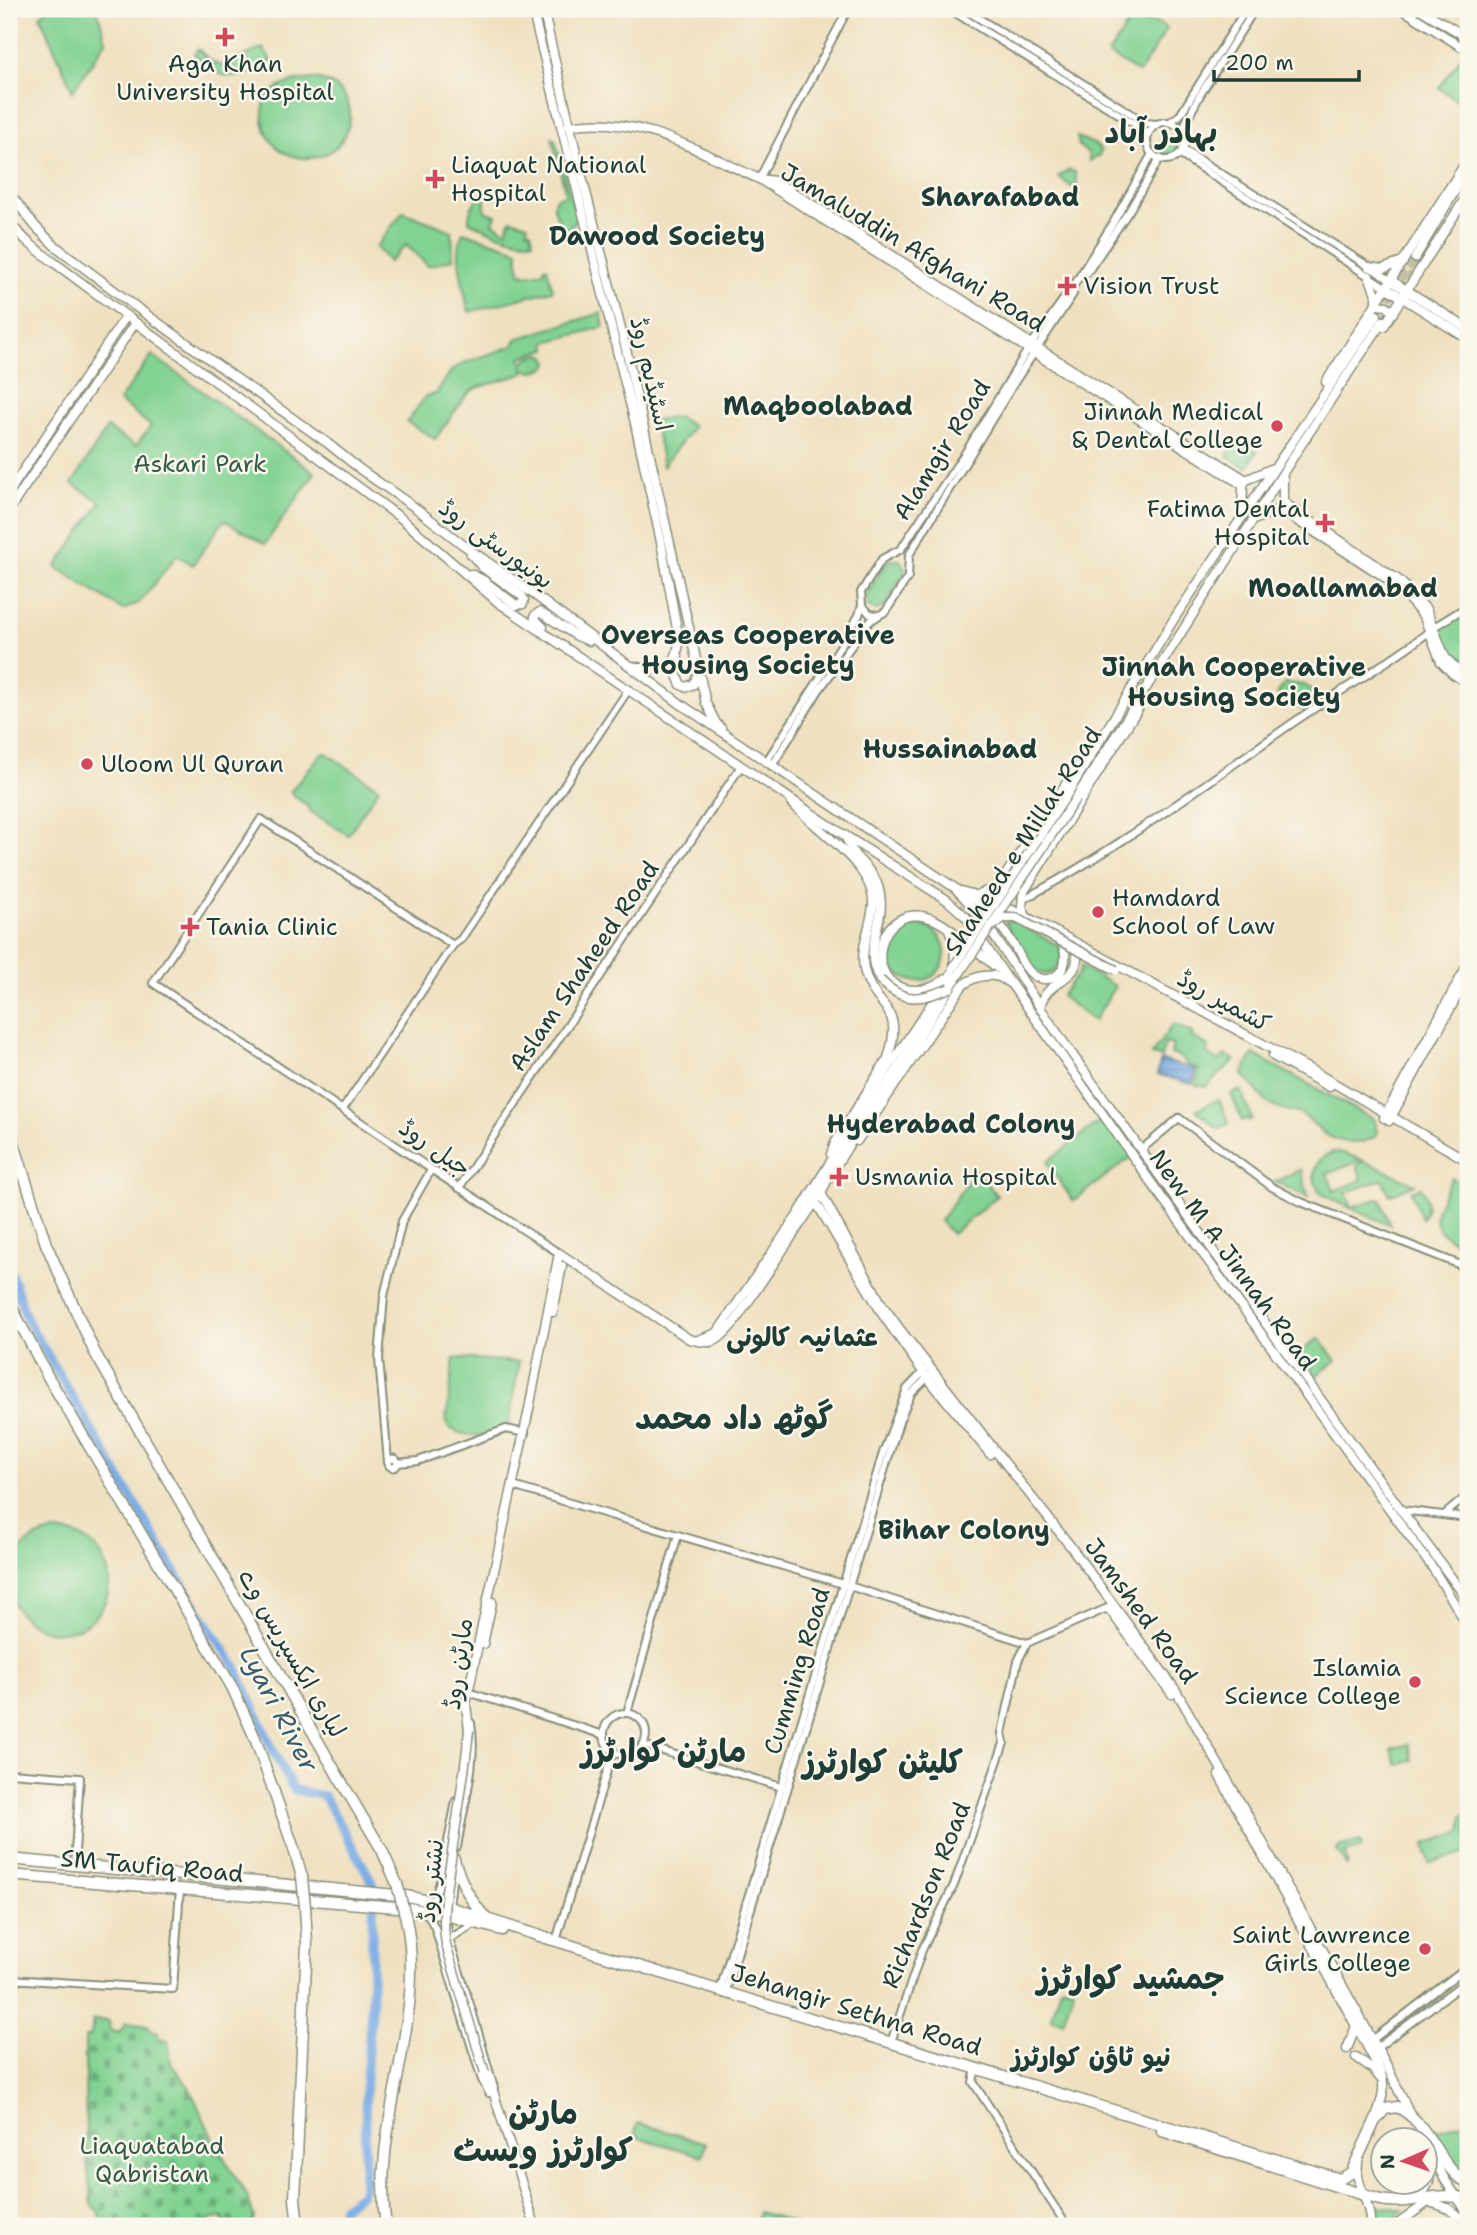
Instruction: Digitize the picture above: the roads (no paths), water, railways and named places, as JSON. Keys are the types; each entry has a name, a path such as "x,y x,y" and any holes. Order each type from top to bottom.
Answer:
{"highway":[{"name":"لیاری ایکسپریس وے","path":"9,1128 46,1244 94,1351 369,1826 397,1884 409,1931 411,1988 387,2140 384,2186 386,2226"},
{"path":"9,1302 47,1375 232,1687 255,1738 294,1849 304,1891 307,1943 296,2155 295,2199 298,2226"},
{"name":"Jehangir Sethna Road","path":"9,1859 407,1896 430,1906 488,1919 975,2073 1333,2181"},
{"path":"454,1860 457,1872 474,1905 488,1919"},
{"name":"SM Taufiq Road","path":"9,1875 408,1908"},
{"name":"Jehangir Sethna Road","path":"408,1908 430,1906"},
{"name":"Jehangir Sethna Road","path":"448,1911 476,1923 891,2042 1333,2181"},
{"path":"1333,2181 1351,2173 1375,2120 1385,2109 1391,2107 1405,2111 1447,2166 1468,2184"},
{"path":"1412,2118 1416,2126"},
{"path":"1333,2181 1403,2203 1440,2196 1468,2199"},
{"path":"1390,2199 1414,2196"}],"main road":[{"name":"اسٹیڈیم روڈ","path":"532,9 590,228 635,419 679,640 676,673 681,685 686,687 694,684 699,666"},
{"name":"اسٹیڈیم روڈ","path":"543,9 590,228 626,349 706,703 716,723 735,741"},
{"path":"1402,9 1468,51"},
{"path":"1420,9 1468,38"},
{"name":"Jamaluddin Afghani Road","path":"569,126 585,123 619,124 644,130 759,178 775,181 1245,483"},
{"path":"1468,159 1304,415 1306,431 1319,429 1468,194"},
{"path":"1468,169 1418,259 1468,186"},
{"name":"یونیورسٹی روڈ","path":"9,193 54,245 136,307 326,442 601,647 735,741 956,888 975,908"},
{"name":"یونیورسٹی روڈ","path":"9,223 23,238 135,323 402,519 499,603 844,835 907,874 966,917"},
{"path":"23,238 36,226"},
{"path":"1376,305 1376,294 1369,272 1402,264"},
{"path":"1402,264 1403,273 1416,275"},
{"path":"1416,275 1416,302 1468,339"},
{"path":"1389,285 1468,330"},
{"path":"1392,314 1416,302"},
{"path":"1376,305 1387,306 1392,314"},
{"path":"9,492 126,316"},
{"name":"Shaheed e Millat Road","path":"1004,974 949,929 939,921 926,916 904,918 892,923 881,941 882,966 891,981 910,990 926,989 942,982 953,968 1072,796 1155,673 1255,520 1306,431 1380,318"},
{"path":"9,510 135,323"},
{"name":"Shaheed e Millat Road","path":"827,1172 883,1092 987,932 1072,796 1114,716 1174,619 1274,467 1306,431"},
{"path":"1242,516 1245,483 1274,467"},
{"path":"1281,505 1283,475"},
{"path":"1281,505 1398,587 1419,609 1445,657 1468,676"},
{"path":"1255,520 1281,505"},
{"path":"1299,518 1329,534 1400,581 1426,609 1438,655 1446,668 1468,683"},
{"path":"456,568 483,580 516,605 523,604 522,596 482,567 462,544"},
{"path":"565,647 537,622 536,615 540,612 545,614 575,635 601,647"},
{"path":"628,666 652,671 662,670 670,665 678,653"},
{"path":"1027,916 1022,900 1030,881 1138,710 1155,673"},
{"path":"1060,940 1066,954 1065,967 1057,975 1046,979 1032,974 1014,945 973,895 996,887 1003,879 1098,734 1114,716"},
{"path":"784,795 804,818 843,851 866,878 872,892 873,905 865,942 864,970 868,982 890,1012 893,1021 892,1046 888,1058 835,1143 827,1172"},
{"path":"844,835 854,854 871,871 880,891 880,912 872,963 880,980 896,994 906,997 928,997 950,988"},
{"path":"907,874 915,861"},
{"path":"1003,879 1014,885 1023,885 1030,881"},
{"name":"کشمیر روڈ","path":"956,888 1027,916 1313,1071 1387,1118"},
{"name":"New M A Jinnah Road","path":"975,908 1001,944 1040,1008 1468,1600"},
{"name":"New M A Jinnah Road","path":"966,917 1160,1195 1434,1570 1468,1626"},
{"name":"کشمیر روڈ","path":"987,932 998,921 1009,917 1016,918 1468,1163"},
{"path":"816,1193 889,1067 954,970 955,949 949,929"},
{"path":"1040,1008 1043,996 1048,990 1075,969 1077,954 1071,940"},
{"path":"1447,1009 1468,964"},
{"path":"827,1172 836,1173 963,985 976,977 993,976 1004,979 1018,992"},
{"path":"1387,1118 1468,976"},
{"name":"جیل روڈ","path":"561,1255 695,1341 717,1334 816,1193"},
{"name":"Jamshed Road","path":"816,1193 881,1303 928,1372 1111,1606 1190,1713 1371,2046 1385,2085"},
{"name":"مارٹن روڈ","path":"469,1730 466,1704 561,1255"},
{"name":"مارٹن روڈ","path":"469,1730 525,1433"},
{"name":"Jamshed Road","path":"1111,1606 1186,1717 1356,2025 1405,2100 1445,2180 1468,2213"},
{"name":"نشتر روڈ","path":"469,1730 466,1770 450,1863 444,1924 446,1945 532,2226"},
{"path":"1347,2049 1356,2025"},
{"path":"1356,2057 1373,2069 1385,2085 1375,2120"},
{"path":"1359,2156 1357,2172 1368,2206 1370,2226"},
{"path":"1395,2226 1422,2201 1448,2208 1467,2226"}],"street":[{"path":"759,178 848,9"},
{"path":"949,9 1138,126 1148,135"},
{"path":"964,9 1146,123 1156,124 1170,122 1180,115 1246,9"},
{"path":"1156,124 1148,135 1148,146 1152,154 1169,159 1181,151 1186,122 1200,95 1255,9"},
{"path":"1170,122 1177,125 1183,134"},
{"path":"1181,151 1389,285"},
{"name":"Alamgir Road","path":"769,764 859,615 862,605 861,592 882,559 901,549 967,450 1091,258 1152,154"},
{"name":"Alamgir Road","path":"769,764 860,634 870,621 886,611 908,577 909,555 1033,348 1129,211 1160,158"},
{"path":"895,554 907,563"},
{"path":"862,605 870,614 879,615"},
{"path":"1022,900 1061,880 1100,855 1468,606"},
{"path":"343,1109 629,689"},
{"name":"Aslam Shaheed Road","path":"459,1188 741,766"},
{"name":"جیل روڈ","path":"453,944 261,819 153,983 561,1255"},
{"path":"1142,1149 1179,1118 1272,1187 1301,1202 1468,1268"},
{"path":"430,1170 402,1222 384,1296 379,1359 387,1446 393,1461 418,1461 506,1429 525,1433"},
{"name":"Cumming Road","path":"722,1993 846,1585 904,1409 911,1394 928,1372"},
{"path":"516,1487 846,1585 1027,1643 1111,1606"},
{"path":"1444,1515 1468,1495"},
{"path":"1401,1510 1468,1518"},
{"path":"627,1713 678,1535"},
{"name":"Richardson Road","path":"891,2042 922,1950 951,1893 981,1812 1004,1743 1002,1733 1018,1661 1027,1643"},
{"path":"474,1695 604,1735"},
{"name":"نشتر روڈ","path":"466,1704 463,1767 440,1882 430,1906 482,2080 492,2091"},
{"path":"627,1713 640,1719 644,1725 643,1745 633,1754 614,1751 609,1747 604,1735 608,1722 620,1714 627,1713"},
{"name":"نشتر روڈ","path":"470,1717 474,1734 473,1754 454,1860 448,1911 449,1938 490,2070 492,2091"},
{"path":"643,1745 784,1788"},
{"path":"556,1941 614,1751"},
{"path":"9,1773 80,1778 74,1866"},
{"path":"440,1882 452,1884"},
{"path":"9,1979 173,1989 180,1888"},
{"name":"نشتر روڈ","path":"449,1938 476,1923"},
{"path":"1371,2046 1468,1966"},
{"path":"1371,2046 1468,1980"},
{"path":"975,2073 973,2082 1068,2226"}],"water":[{"path":"1161,1060 1196,1070 1192,1084 1157,1074"}],"waterway":[{"name":"Lyari River","path":"9,1267 27,1320 191,1599 236,1667 291,1785 295,1790 324,1796 373,1883 372,1996 366,2079 364,2185 361,2194 343,2207 339,2226"}],"tunnel":[{"path":"1381,309 1415,258"},
{"path":"1383,321 1420,260"}],"place":[{"name":"Aga Khan University Hospital","path":"225,37"},
{"name":"Liaquat National Hospital","path":"435,179"},
{"name":"Vision Trust","path":"1067,286"},
{"name":"Jinnah Medical & Dental College","path":"1277,426"},
{"name":"Fatima Dental Hospital","path":"1325,523"},
{"name":"Uloom Ul Quran","path":"87,764"},
{"name":"Hamdard School of Law","path":"1098,912"},
{"name":"Tania Clinic","path":"190,927"},
{"name":"Usmania Hospital","path":"839,1177"},
{"name":"Islamia Science College","path":"1415,1682"},
{"name":"Saint Lawrence Girls College","path":"1425,1949"}],"district":[{"name":"بہادر آباد","path":"1161,132"},
{"name":"Sharafabad","path":"1000,197"},
{"name":"Dawood Society","path":"657,236"},
{"name":"Maqboolabad","path":"818,406"},
{"name":"Moallamabad","path":"1343,588"},
{"name":"Overseas Cooperative Housing Society","path":"748,650"},
{"name":"Jinnah Cooperative Housing Society","path":"1234,682"},
{"name":"Hussainabad","path":"950,749"},
{"name":"Hyderabad Colony","path":"951,1124"},
{"name":"عثمانیہ کالونی","path":"802,1337"},
{"name":"گوٹھ داد محمد","path":"734,1418"},
{"name":"Bihar Colony","path":"964,1530"},
{"name":"مارٹن کوارٹرز","path":"664,1751"},
{"name":"کلیٹن کوارٹرز","path":"883,1762"},
{"name":"جمشید کوارٹرز","path":"1131,1978"},
{"name":"نیو ٹاؤن کوارٹرز","path":"1091,2057"},
{"name":"مارٹن کوارٹرز ویسٹ","path":"543,2132"}],"park label":[{"name":"Askari Park","path":"200,464"},
{"name":"Liaquatabad Qabristan","path":"152,2160"}]}
